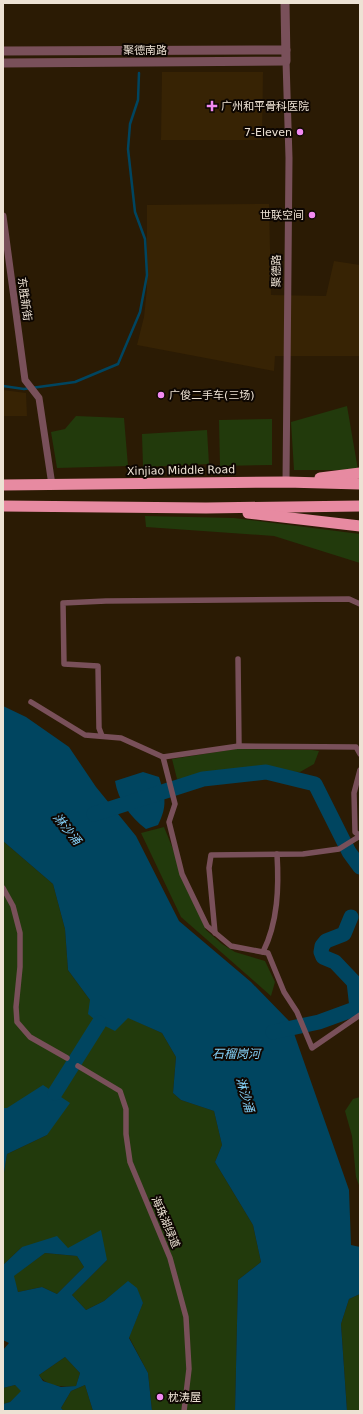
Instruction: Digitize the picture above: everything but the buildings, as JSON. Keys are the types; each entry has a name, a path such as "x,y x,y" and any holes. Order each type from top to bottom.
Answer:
{"highway":[{"path":"286,482 360,473"},
{"name":"Xinjiao Middle Road","path":"3,485 286,482 360,484"},
{"path":"3,506 206,508 360,506"},
{"path":"206,508 360,526"},
{"path":"304,519 360,521"}],"street":[{"path":"285,3 286,61"},
{"name":"聚德南路","path":"3,51 286,50"},
{"name":"聚德南路","path":"3,63 286,61"},
{"name":"聚德路","path":"286,61 289,165 286,482"},
{"name":"东胜新街","path":"3,216 25,380 38,398 52,485"},
{"path":"102,736 99,728 98,666 64,664 63,603 106,601 349,599 360,604"},
{"path":"238,659 239,746"},
{"path":"31,702 85,735 121,738 163,757 239,746 356,747 360,754"},
{"path":"163,757 175,804 169,822 182,874 207,926 231,946 268,953 284,992 297,1012 312,1048 360,1015"},
{"path":"215,933 210,868 211,855 303,854 338,849 360,836 355,832 354,793 360,770"},
{"path":"263,952 273,925 279,883 277,854"},
{"path":"3,888 13,906 20,933 20,967 16,1008 17,1022 30,1037 67,1058"},
{"name":"海珠湖绿道","path":"78,1066 120,1091 126,1109 126,1134 130,1162 170,1258 186,1317 189,1369 184,1411"}],"shaded area":[{"name":"广州和平骨科医院","path":"162,72 263,72 262,140 161,140"},
{"path":"269,204 271,295 326,296 334,261 360,265 360,356 275,356 274,371 137,345 144,317 147,288 147,205"},
{"path":"3,390 26,393 27,416 3,416"}],"green space":[{"path":"347,406 358,470 294,470 291,422"},
{"path":"76,416 124,418 128,466 57,468 51,432 65,429"},
{"path":"272,419 272,465 220,466 219,420"},
{"path":"207,430 209,464 143,467 142,434"},
{"path":"145,516 234,518 360,534 360,563 274,536 146,527"},
{"path":"236,749 319,751 314,764 300,772 248,770 177,779 172,759"},
{"path":"164,827 206,930 222,944 235,952 265,961 275,982 271,996 181,917 141,833"},
{"path":"3,841 53,884 65,929 68,970 90,1000 162,1033 176,1057 173,1093 181,1100 214,1111 222,1145 215,1162 253,1225 261,1262 238,1280 235,1411 152,1411 148,1373 129,1337 143,1303 128,1282 104,1301 86,1310 72,1295 107,1260 67,1248 22,1247 3,1265 3,1179 7,1154 47,1135 7,1108 3,1108"},
{"path":"360,1097 360,1188 356,1177 352,1136 345,1111 353,1099"},
{"path":"45,1253 77,1256 84,1267 57,1294 42,1287 18,1292 13,1276"},
{"path":"360,1294 360,1411 347,1411 341,1324 349,1299"},
{"path":"65,1357 80,1373 76,1386 51,1384 42,1379 39,1375"},
{"path":"15,1385 22,1391 10,1402 3,1404 3,1388"},
{"path":"85,1385 93,1411 64,1411 61,1408 71,1391"}],"water":[{"name":"石榴岗河","path":"3,706 26,717 69,747 96,787 136,836 179,921 251,982 290,1022 349,1190 351,1245 360,1247 360,1294 349,1299 341,1324 347,1411 235,1411 238,1280 261,1262 253,1225 215,1162 222,1145 214,1111 181,1100 173,1093 176,1057 162,1033 128,1018 115,1031 99,1023 88,1014 90,1000 68,970 65,929 53,884 3,841"},
{"path":"143,772 159,777 163,790 164,801 163,812 158,825 146,829 130,814 126,808 119,795 115,781"},
{"path":"43,1085 70,1103 47,1135 7,1154 3,1179 3,1108 7,1108"},
{"path":"101,1230 107,1260 72,1295 86,1310 104,1301 128,1281 137,1288 143,1303 129,1338 148,1373 152,1411 93,1411 85,1385 71,1391 61,1408 64,1411 3,1411 3,1404 10,1402 21,1391 15,1385 3,1388 3,1350 9,1343 3,1340 3,1265 22,1247 57,1236 68,1248","holes":["45,1253 77,1256 84,1267 57,1294 42,1287 18,1292 14,1276","65,1357 80,1373 76,1386 61,1387 43,1381 39,1375"]}],"waterway":[{"path":"3,386 24,389 75,382 118,364 140,312 147,275 145,239 135,212 128,149 130,124 138,100 139,73"},
{"path":"94,814 203,779 266,772 315,784 349,852 360,867"},
{"path":"351,917 344,934 326,941 322,946 321,952 323,957 335,962 354,982 357,1008"},
{"path":"273,1032 319,1022 360,1007"},
{"path":"55,1093 99,1023"}],"place":[{"name":"广州和平骨科医院","path":"212,106"},
{"name":"7-Eleven","path":"300,132"},
{"name":"世联空间","path":"312,215"},
{"name":"广俊二手车(三场)","path":"161,395"},
{"name":"枕涛屋","path":"160,1397"}],"water label":[{"name":"淋沙涌","path":"67,829"},
{"name":"淋沙涌","path":"245,1095"}]}
